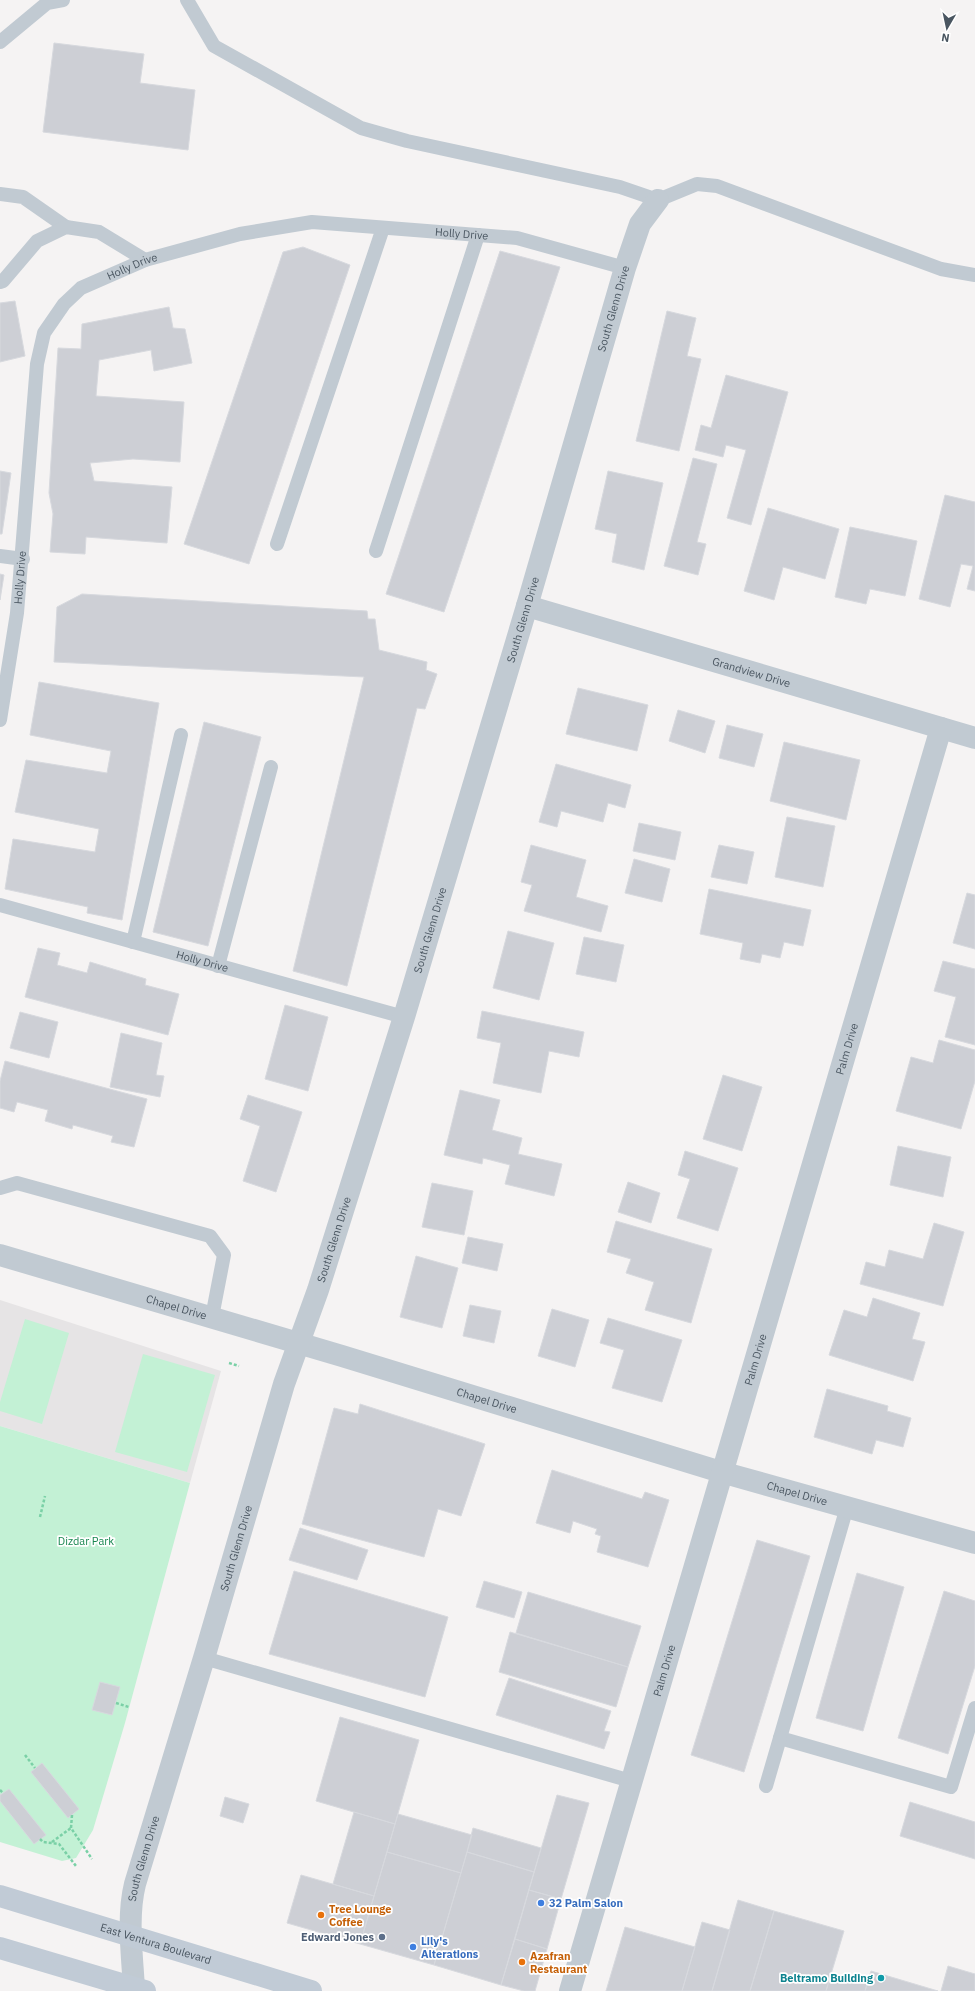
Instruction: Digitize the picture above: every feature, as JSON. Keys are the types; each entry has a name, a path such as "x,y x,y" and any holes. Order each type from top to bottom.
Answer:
{"main road":[{"name":"East Ventura Boulevard","path":"0,1896 311,1991"},
{"path":"0,1948 140,1989"}],"street":[{"name":"South Glenn Drive","path":"140,1989 131,1936 133,1892 204,1658 284,1384 318,1290 404,1017 527,606 625,268 640,224 658,200"},
{"name":"Grandview Drive","path":"527,606 975,738"},
{"name":"Palm Drive","path":"570,1991 721,1472 941,728"},
{"name":"Chapel Drive","path":"0,1255 299,1343 721,1472 975,1543"}],"lane":[{"path":"0,42 47,3 63,0"},
{"path":"187,0 214,46 361,128 407,141 620,187 658,200 697,184 717,186 942,269 975,275"},
{"path":"0,194 23,196 66,227 99,232 145,260"},
{"name":"Holly Drive","path":"1,711 17,613 23,559 36,364 44,333 64,304 81,288 145,260 240,234 312,222 517,238 625,268"},
{"path":"0,282 3,281 37,241 66,227"},
{"path":"277,544 383,228"},
{"path":"376,551 478,235"},
{"path":"0,556 23,559"},
{"path":"133,942 181,735"},
{"path":"218,966 271,767"},
{"name":"Holly Drive","path":"0,905 404,1017"},
{"path":"0,1188 17,1183 210,1236 224,1255 212,1317"},
{"path":"766,1786 847,1507"},
{"path":"204,1658 631,1781"},
{"path":"780,1738 951,1787 975,1708"}],"path":[{"path":"229,1363 239,1366"},
{"path":"40,1517 45,1496"},
{"path":"116,1702 129,1707"},
{"path":"26,1755 35,1768"},
{"path":"0,1790 3,1793"},
{"path":"72,1815 71,1828 92,1859"},
{"path":"52,1842 71,1828"},
{"path":"40,1839 43,1842 59,1844 76,1866"}],"shaded area":[{"path":"0,1300 221,1371 190,1483 0,1426"}],"green space":[{"path":"25,1319 69,1333 42,1424 0,1411 0,1402"},
{"path":"143,1354 215,1375 187,1472 115,1452"},
{"name":"Dizdar Park","path":"0,1426 190,1483 125,1723 93,1830 76,1858 62,1861 0,1842"}],"building":[{"path":"54,43 144,54 140,83 195,90 188,150 43,132"},
{"path":"303,247 350,265 249,564 184,544 283,252"},
{"path":"500,251 560,267 444,612 386,594"},
{"path":"15,301 25,356 0,362 0,303"},
{"path":"169,307 173,328 185,329 192,363 154,371 151,350 99,360 96,396 184,402 180,462 133,459 90,463 94,481 172,487 167,543 86,537 85,554 50,552 53,514 49,493 58,348 81,349 82,324"},
{"path":"667,311 696,318 687,356 701,359 679,451 636,441"},
{"path":"726,375 788,392 751,525 727,518 746,450 726,445 723,457 695,450 701,425 711,428"},
{"path":"693,458 717,464 697,542 706,544 698,575 664,566"},
{"path":"0,471 11,473 2,534 0,534"},
{"path":"608,471 663,483 644,570 612,562 617,534 595,529"},
{"path":"945,495 975,502 975,591 967,589 973,566 961,564 950,607 919,599"},
{"path":"768,508 839,529 825,579 783,567 774,600 744,591"},
{"path":"850,527 917,541 905,596 870,589 866,604 835,597"},
{"path":"0,574 4,575 0,600"},
{"path":"82,594 367,611 368,619 375,619 379,650 427,662 426,670 437,674 425,709 417,708 347,986 293,971 364,677 54,662 57,607"},
{"path":"39,682 159,703 122,920 87,913 88,907 5,889 13,839 95,852 99,829 15,812 26,760 107,773 111,751 30,735"},
{"path":"578,688 648,705 637,751 566,734"},
{"path":"678,710 715,721 705,753 669,741"},
{"path":"204,722 261,737 208,946 153,932"},
{"path":"727,725 763,734 754,767 719,758"},
{"path":"784,742 860,760 846,820 770,801"},
{"path":"556,764 631,785 625,808 608,803 603,822 561,811 557,827 539,822"},
{"path":"787,817 835,826 823,887 775,877"},
{"path":"639,823 681,832 675,860 633,851"},
{"path":"531,845 586,860 576,897 608,906 601,932 524,911 532,885 521,882"},
{"path":"719,845 754,852 747,884 711,877"},
{"path":"634,859 670,869 662,902 625,893"},
{"path":"709,889 811,910 803,946 784,942 780,958 762,954 760,963 740,959 743,943 700,934"},
{"path":"967,893 975,895 975,949 953,943"},
{"path":"508,931 554,943 539,1000 493,988"},
{"path":"584,937 624,945 616,982 576,974"},
{"path":"38,948 60,953 57,965 87,973 90,962 146,979 145,985 179,994 168,1035 25,997"},
{"path":"943,961 975,969 975,1045 945,1037 956,997 934,991"},
{"path":"285,1005 328,1017 308,1091 265,1079"},
{"path":"482,1011 584,1032 579,1057 549,1051 541,1093 493,1083 501,1043 477,1038"},
{"path":"20,1012 58,1022 49,1058 10,1048"},
{"path":"121,1033 162,1043 156,1075 164,1076 160,1097 110,1087"},
{"path":"939,1040 975,1050 975,1081 961,1129 896,1111 911,1057 933,1063"},
{"path":"5,1061 147,1099 134,1147 111,1142 113,1136 73,1125 72,1129 45,1121 48,1110 17,1102 14,1112 0,1108 0,1081"},
{"path":"723,1075 762,1087 742,1151 703,1139"},
{"path":"460,1090 500,1100 492,1130 522,1138 518,1154 562,1164 554,1196 505,1184 510,1165 483,1158 482,1164 444,1155"},
{"path":"248,1095 302,1112 276,1192 243,1181 260,1126 240,1119"},
{"path":"898,1146 951,1157 943,1197 890,1185"},
{"path":"685,1151 738,1168 718,1231 677,1218 690,1179 678,1175"},
{"path":"628,1182 660,1193 651,1223 618,1212"},
{"path":"432,1183 473,1191 464,1235 422,1227"},
{"path":"616,1221 712,1249 691,1323 645,1310 654,1282 626,1273 631,1259 607,1252"},
{"path":"934,1223 964,1232 943,1306 860,1284 866,1262 885,1267 889,1250 923,1259"},
{"path":"468,1237 503,1244 497,1271 462,1263"},
{"path":"416,1256 458,1268 442,1328 400,1317"},
{"path":"873,1298 920,1313 912,1339 925,1342 913,1381 829,1355 844,1310 867,1317"},
{"path":"470,1305 501,1311 494,1343 463,1336"},
{"path":"552,1309 589,1320 575,1367 538,1356"},
{"path":"608,1318 682,1340 662,1402 612,1388 624,1350 600,1343"},
{"path":"827,1389 888,1406 887,1411 911,1418 903,1447 876,1440 872,1454 814,1437"},
{"path":"360,1404 485,1444 461,1516 438,1509 424,1557 302,1524 334,1408 358,1414"},
{"path":"552,1470 642,1499 645,1492 669,1500 648,1567 597,1552 601,1536 595,1534 597,1529 573,1521 570,1533 536,1523"},
{"path":"300,1528 368,1550 357,1580 289,1560"},
{"path":"757,1540 810,1556 744,1772 691,1755"},
{"path":"294,1571 448,1617 425,1697 269,1654"},
{"path":"857,1573 904,1587 863,1731 816,1718"},
{"path":"484,1581 522,1592 514,1618 476,1607"},
{"path":"944,1591 975,1601 975,1666 948,1754 898,1738"},
{"path":"528,1592 641,1626 628,1667 516,1633"},
{"path":"510,1632 628,1667 616,1707 499,1672"},
{"path":"509,1678 611,1711 604,1731 610,1732 604,1749 496,1715"},
{"path":"100,1682 120,1687 112,1715 92,1710"},
{"path":"340,1717 419,1740 395,1824 316,1801"},
{"path":"42,1763 79,1809 68,1818 31,1772"},
{"path":"9,1789 46,1835 34,1844 0,1801 0,1795"},
{"path":"557,1795 589,1803 561,1899 529,1890"},
{"path":"225,1797 249,1804 243,1823 220,1816"},
{"path":"910,1802 975,1822 975,1859 900,1836"},
{"path":"354,1812 395,1824 374,1896 333,1884"},
{"path":"398,1814 472,1835 461,1873 387,1852"},
{"path":"473,1828 541,1848 534,1872 467,1852"},
{"path":"387,1852 461,1873 434,1965 360,1944"},
{"path":"467,1852 534,1872 501,1985 434,1965"},
{"path":"301,1875 374,1896 360,1944 287,1923"},
{"path":"529,1890 561,1899 547,1949 515,1939"},
{"path":"738,1900 774,1911 750,1991 712,1991"},
{"path":"774,1911 844,1931 826,1991 750,1991"},
{"path":"702,1922 730,1930 712,1991 682,1991"},
{"path":"625,1927 695,1947 682,1991 606,1991"},
{"path":"515,1939 547,1949 535,1991 524,1991 501,1985"},
{"path":"948,1966 975,1974 975,1991 941,1991"},
{"name":"Beltramo Building","path":"871,1971 938,1991 865,1991"},
{"path":"831,1974 867,1984 865,1991 826,1991"}],"place":[{"name":"32 Palm Salon","path":"541,1903"},
{"name":"Tree Lounge Coffee","path":"321,1915"},
{"name":"Edward Jones","path":"382,1937"},
{"name":"Lily's Alterations","path":"413,1947"},
{"name":"Azafran Restaurant","path":"522,1962"},
{"name":"Beltramo Building","path":"881,1978"}]}
